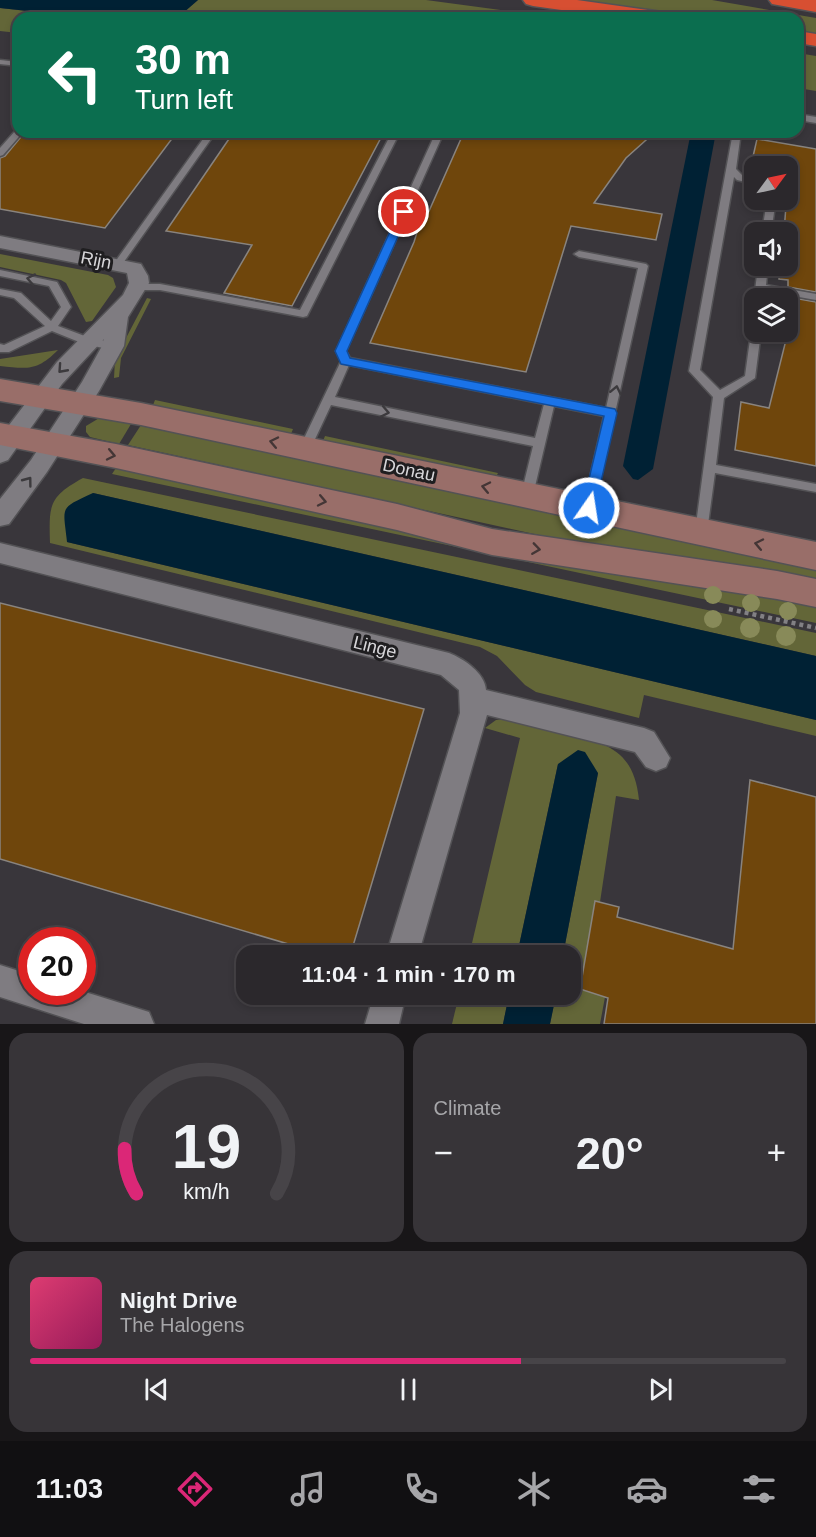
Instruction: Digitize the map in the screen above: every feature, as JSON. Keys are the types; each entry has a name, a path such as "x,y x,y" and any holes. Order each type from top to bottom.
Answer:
{"highway":[{"path":"533,0 619,12"},
{"path":"779,0 816,6"}],"main road":[{"name":"Donau","path":"0,390 79,403 816,556"},
{"path":"4,442 54,443 397,517 492,542 777,585 816,593"}],"street":[{"name":"Rijn","path":"0,242 134,268 139,274 139,287"},
{"path":"4,442 88,341 118,318 139,287"},
{"path":"0,517 54,443 113,346 118,318"},
{"name":"Linge","path":"0,553 449,665 472,685 473,699"},
{"path":"405,945 474,713 473,699 644,741 656,758"},
{"path":"0,981 18,987"},
{"path":"76,1005 136,1024"},
{"path":"382,1024 387,1005"}],"lane":[{"path":"0,153 14,138"},
{"path":"118,264 208,138"},
{"path":"139,287 160,287 303,314 393,138"},
{"path":"346,361 341,351 437,138"},
{"path":"719,396 694,371 736,138"},
{"path":"731,170 744,179"},
{"path":"579,254 643,266 589,508"},
{"path":"0,273 53,284 66,307 52,327 5,349 0,348"},
{"path":"762,276 760,287 816,297"},
{"path":"0,292 17,295 52,327 88,341 113,346"},
{"path":"719,396 750,378 755,342"},
{"path":"305,449 346,361"},
{"path":"346,361 611,413"},
{"path":"701,532 719,396"},
{"path":"328,400 539,443"},
{"path":"527,495 550,401"},
{"path":"710,468 816,488"}],"green space":[{"path":"198,0 426,0 516,12 184,12"},
{"path":"569,0 712,0 781,12 655,12"},
{"path":"0,8 37,12 12,12 12,32 0,31"},
{"path":"804,16 816,18 816,36 804,34"},
{"path":"804,54 816,56 816,91 804,89"},
{"path":"0,254 108,275 113,278 116,287 92,321 86,322 66,283 0,267"},
{"path":"147,298 151,299 121,358 119,377 114,378 115,359"},
{"path":"58,350 44,362 32,367 0,366 0,359"},
{"path":"155,400 293,429 291,434 153,405"},
{"path":"101,417 131,424 119,444 90,437 86,432 86,426"},
{"path":"141,425 713,547 816,566 816,585 557,539 128,445"},
{"path":"325,436 498,473 496,477 323,441"},
{"path":"116,468 816,601 816,623 112,474"},
{"path":"83,478 816,633 816,656 93,493 67,542 816,720 816,736 644,695 639,718 536,692 525,685 497,656 480,647 50,543 53,504 63,491"},
{"path":"504,719 605,745 624,759 636,783 639,800 616,796 600,902 595,901 581,983 581,945 565,945 598,773 558,764 519,945 472,945 520,738 485,728 496,720"},
{"path":"581,989 605,997 600,1024 550,1024 554,1005 581,1005"},
{"path":"457,1005 507,1005 503,1024 452,1024"}],"water":[{"path":"0,0 198,0 184,12 37,12 0,8"},
{"path":"690,138 715,138 653,469 638,480 633,479 623,466"},
{"path":"93,493 816,656 816,720 67,542 66,510 74,502"},
{"path":"578,750 585,752 598,773 565,945 519,945 558,764"},
{"path":"507,1005 554,1005 550,1024 503,1024"}],"building":[{"path":"20,138 172,138 105,228 0,209 0,158 5,156"},
{"path":"230,138 381,138 292,306 224,293 252,245 166,231"},
{"path":"461,138 648,138 626,158 594,203 662,214 656,240 571,226 526,372 370,343 420,223 429,211"},
{"path":"757,139 816,149 816,292 788,287 788,280 779,279 779,276 798,276 798,222 785,222 786,210 798,210 798,156 753,156"},
{"path":"798,299 816,302 816,466 735,450 741,402 769,408 786,342 798,342"},
{"path":"0,603 424,709 353,945 292,945 0,859"},
{"path":"750,780 816,797 816,1024 604,1024 608,998 581,989 595,901 619,907 617,917 733,949"}],"route":[{"path":"404,212 341,351 346,361 611,413 589,508"}]}
